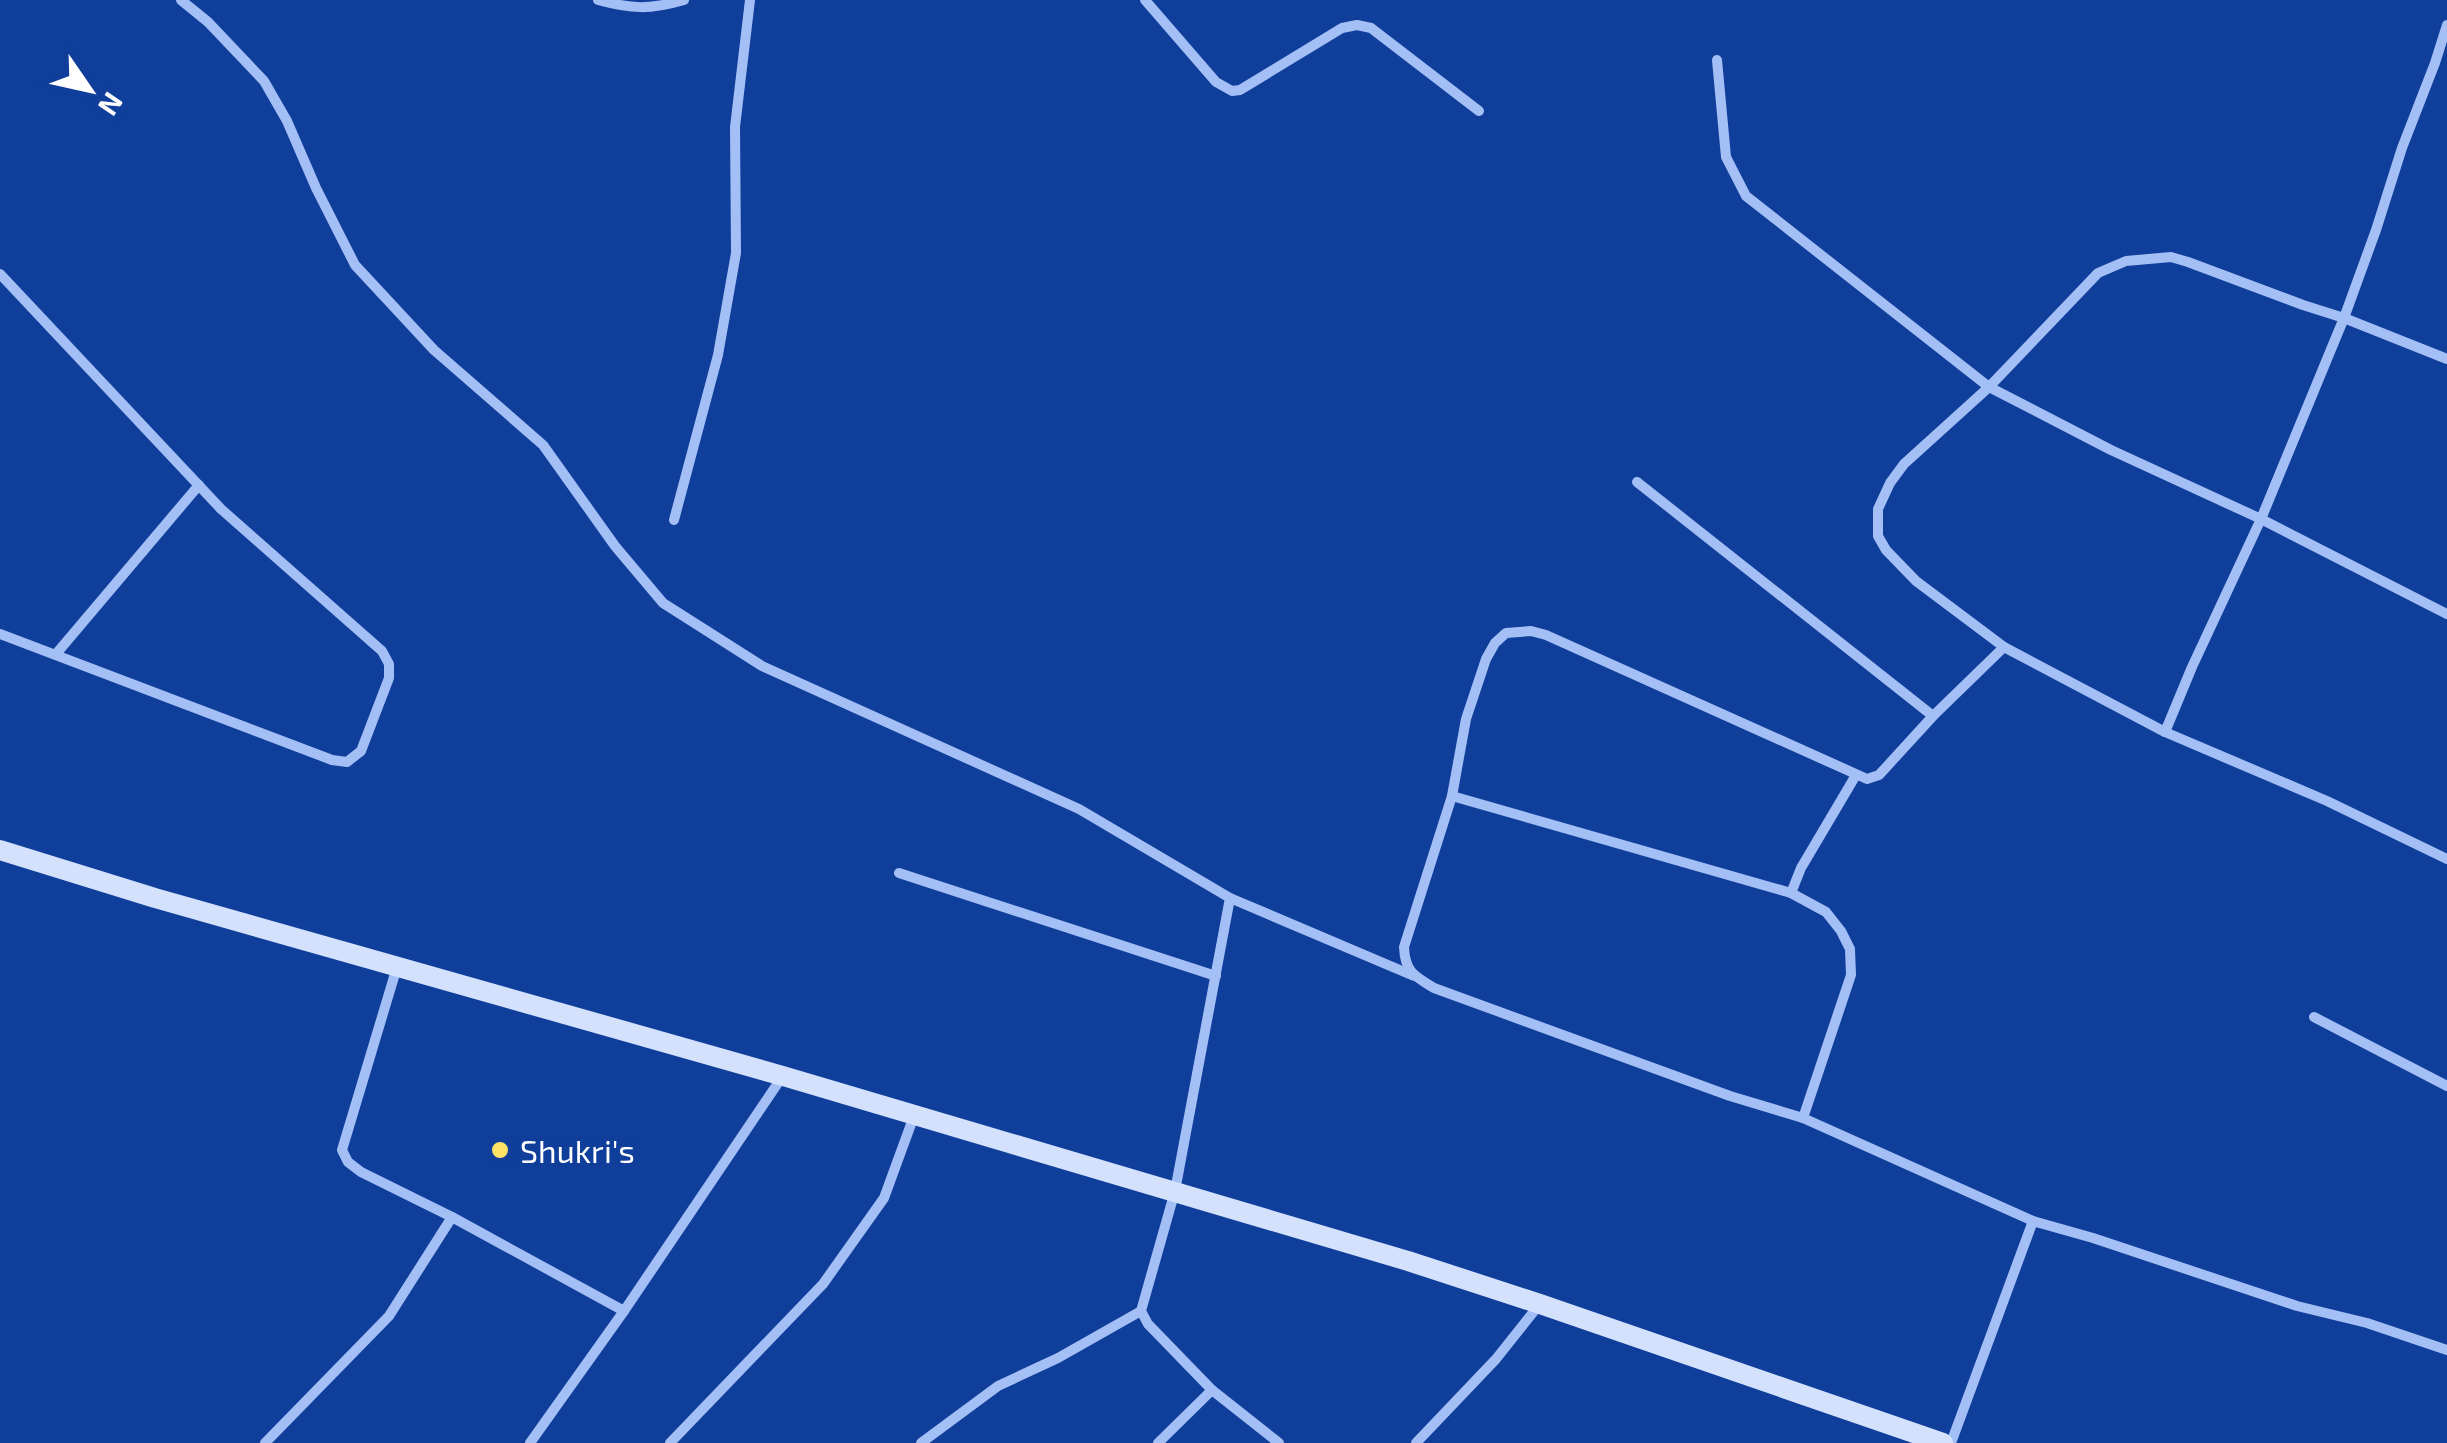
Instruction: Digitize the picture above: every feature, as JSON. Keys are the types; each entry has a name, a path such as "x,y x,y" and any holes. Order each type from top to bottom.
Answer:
{"street":[{"path":"182,0 264,82 287,120 316,188 356,265 434,350 543,445 615,546 663,603 762,666 1080,809 1230,898 1434,988 1730,1096 1803,1118 2033,1221 2447,1350"},
{"path":"598,0 638,9 684,0"},
{"path":"674,520 718,355 736,253 735,128 750,0"},
{"path":"1145,0 1216,82 1232,91 1240,90 1342,28 1357,25 1370,28 1479,111"},
{"path":"2165,732 2261,518 2344,318 2447,25"},
{"path":"1717,60 1726,158 1746,196 1989,387 2112,450 2261,518 2447,614"},
{"path":"2435,64 2447,68"},
{"path":"2447,359 2170,257 2126,261 2098,273 1989,387 1904,464 1890,482 1878,509 1878,536 1886,550 1916,581 2004,647 2165,732 2326,801 2447,859"},
{"path":"0,274 221,509 382,650 389,664 389,678 361,750 347,762 332,760 0,634"},
{"path":"1637,482 1933,716"},
{"path":"56,654 199,485"},
{"path":"1414,976 1405,962 1404,947 1452,796 1466,719 1486,659 1506,632 1546,635 1868,779 1879,775 2004,647"},
{"path":"1791,893 1800,868 1856,776"},
{"path":"1452,796 1791,893 1826,912 1842,930 1850,949 1851,975 1803,1118"},
{"path":"0,850 1408,1261 1943,1443"},
{"path":"898,873 1216,976"},
{"path":"1230,898 1175,1191 1141,1311 1148,1324 1212,1390 1280,1443"},
{"path":"397,967 342,1150 348,1162 624,1311"},
{"path":"2314,1017 2447,1086"},
{"path":"530,1443 782,1076"},
{"path":"670,1443 823,1284 884,1198 915,1115"},
{"path":"265,1443 389,1316 452,1217"},
{"path":"1951,1443 2033,1221"},
{"path":"1416,1443 1496,1359 1540,1304"},
{"path":"920,1443 998,1386 1058,1358 1141,1311"},
{"path":"1158,1443 1212,1390"}],"place":[{"name":"Shukri's","path":"500,1150"}]}
